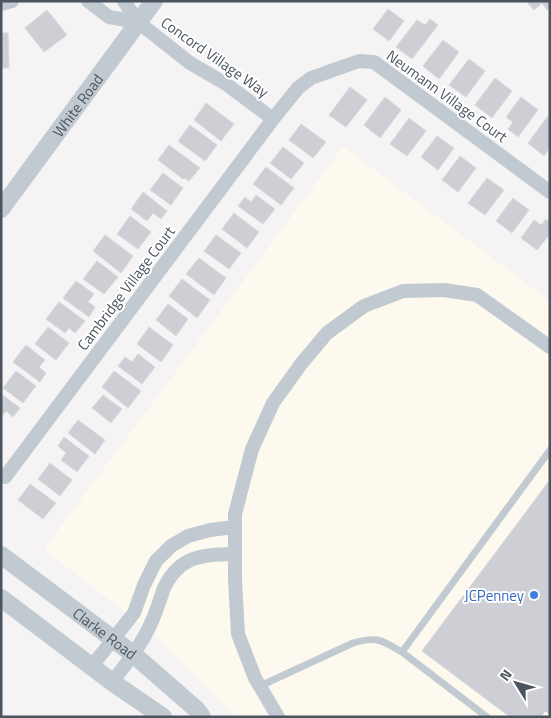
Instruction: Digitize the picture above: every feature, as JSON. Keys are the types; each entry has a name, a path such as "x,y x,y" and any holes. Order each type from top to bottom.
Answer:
{"street":[{"path":"1,4 12,1"},
{"path":"88,1 109,17 138,22"},
{"path":"124,1 138,22"},
{"name":"White Road","path":"1,209 154,1"},
{"name":"Concord Village Way","path":"138,22 190,63 226,84 273,119"},
{"name":"Neumann Village Court","path":"273,119 298,88 311,78 359,61 374,62 550,192"},
{"name":"Cambridge Village Court","path":"5,477 273,119"},
{"path":"278,717 260,686 238,634 235,514 252,449 273,403 301,364 327,334 364,306 403,291 444,290 477,295 550,347"},
{"path":"92,666 134,613 144,585 156,561 171,546 188,536 210,530 235,528"},
{"path":"112,682 133,654 152,620 165,588 175,570 188,560 208,555 235,554"},
{"name":"Clarke Road","path":"1,556 133,654 196,709 202,717"},
{"path":"1,598 112,682 163,717"}],"lane":[{"path":"402,652 550,450"},
{"path":"260,686 353,644 369,639 383,641 402,652 486,717"}],"shaded area":[{"path":"343,147 550,301 550,717 235,717 163,642 44,549"}],"building":[{"path":"526,1 550,1 550,8 547,10 542,3 534,10"},
{"path":"388,9 404,21 389,41 373,29"},
{"path":"47,10 67,35 44,52 25,28"},
{"path":"430,19 438,25 412,59 396,47 417,20 425,25"},
{"path":"1,33 8,33 9,68 1,68"},
{"path":"443,40 459,52 439,79 423,66"},
{"path":"469,59 485,71 466,97 449,85"},
{"path":"495,78 512,91 492,118 475,105"},
{"path":"350,87 367,100 346,127 329,115"},
{"path":"385,97 401,110 380,138 364,125"},
{"path":"521,97 538,110 518,137 508,129 513,122 506,117"},
{"path":"206,103 234,124 221,141 194,120"},
{"path":"548,116 550,117 550,148 544,156 528,143"},
{"path":"409,118 426,131 407,156 390,144"},
{"path":"301,124 326,142 313,158 289,140"},
{"path":"190,125 217,145 205,161 178,141"},
{"path":"437,136 454,148 438,170 421,157"},
{"path":"169,145 200,168 189,181 183,179 158,160"},
{"path":"283,147 304,163 291,179 270,163"},
{"path":"460,156 476,168 458,192 442,180"},
{"path":"266,167 294,188 281,205 253,184"},
{"path":"163,173 183,188 171,205 150,190"},
{"path":"487,178 504,190 485,215 468,203"},
{"path":"143,192 167,211 161,219 153,213 147,221 131,209"},
{"path":"256,195 275,209 263,224 238,206 245,197 251,202"},
{"path":"513,198 529,210 512,233 496,221"},
{"path":"234,213 259,232 247,248 222,229"},
{"path":"130,216 151,232 138,249 117,234"},
{"path":"546,219 550,222 550,234 537,250 521,238 534,220 541,225"},
{"path":"105,235 133,256 121,273 93,251"},
{"path":"216,235 241,253 229,269 204,251"},
{"path":"199,258 226,278 214,295 186,274"},
{"path":"97,261 118,277 104,294 83,279"},
{"path":"182,279 210,300 197,318 169,296"},
{"path":"76,281 94,294 88,302 95,307 89,317 63,298"},
{"path":"59,302 85,321 75,333 69,328 65,333 46,319"},
{"path":"168,304 188,319 176,336 156,320"},
{"path":"48,327 69,343 56,360 35,344"},
{"path":"149,327 173,345 161,362 137,344"},
{"path":"26,345 45,360 39,367 46,373 40,382 13,362"},
{"path":"138,354 155,367 142,384 118,366 125,357 132,362"},
{"path":"16,371 36,386 23,403 3,388"},
{"path":"114,371 141,391 128,408 102,387"},
{"path":"1,394 20,408 13,417 6,411 1,417"},
{"path":"103,395 122,409 111,423 92,408"},
{"path":"78,420 105,440 95,454 68,433"},
{"path":"64,437 89,456 77,472 61,460 66,453 58,446"},
{"path":"50,463 72,480 60,496 38,479"},
{"path":"549,481 550,714 545,711 541,717 510,717 422,651"},
{"path":"30,484 56,503 43,519 18,500"}],"place":[{"name":"JCPenney","path":"534,595"}]}
